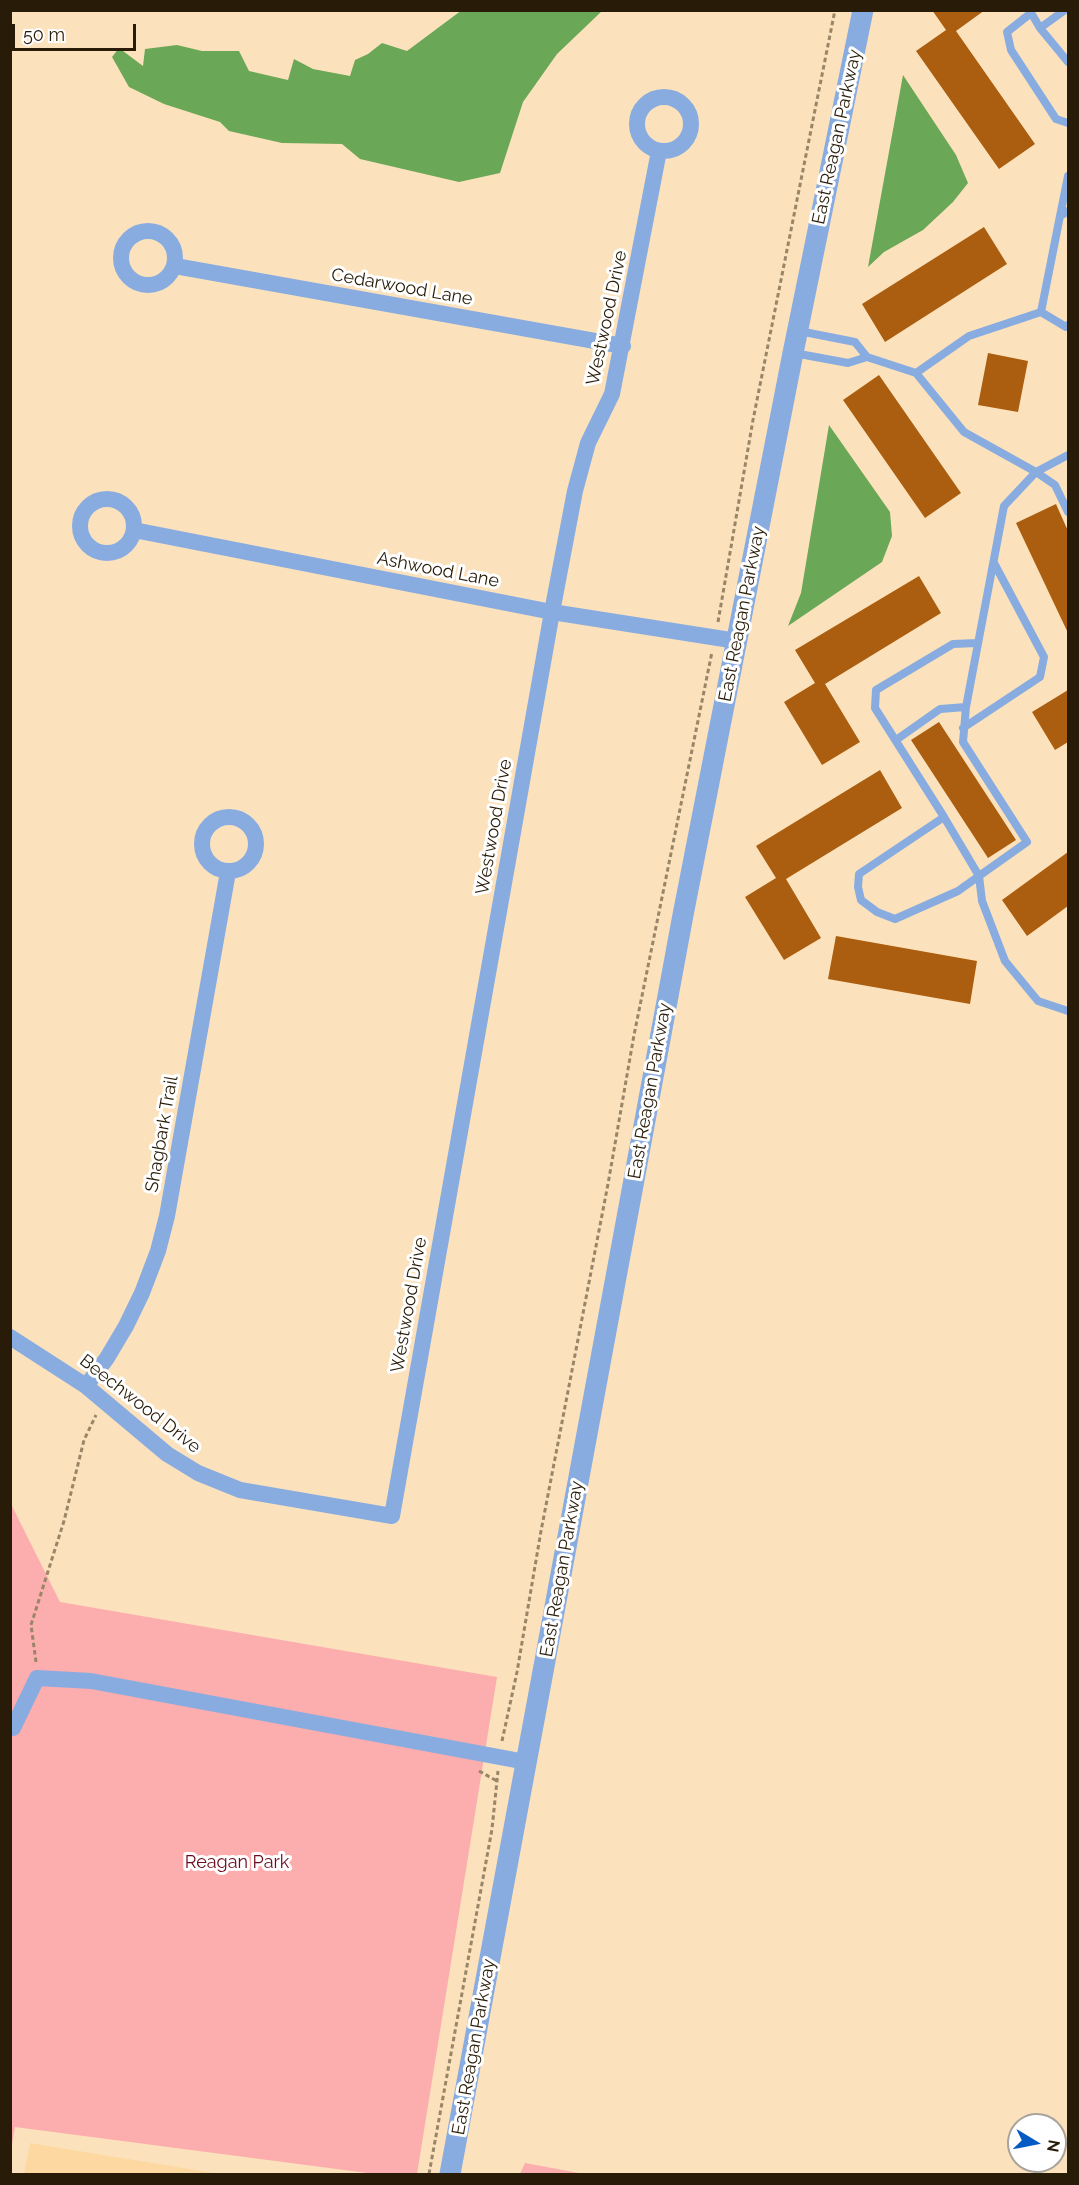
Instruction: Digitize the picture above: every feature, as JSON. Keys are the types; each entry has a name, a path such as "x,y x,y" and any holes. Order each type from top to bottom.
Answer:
{"street":[{"name":"East Reagan Parkway","path":"450,2175 680,926 863,10"},
{"name":"Westwood Drive","path":"392,1516 552,612 577,484 588,443 612,394 659,151"},
{"name":"Cedarwood Lane","path":"175,266 623,346"},
{"name":"Ashwood Lane","path":"134,530 552,612 737,641"},
{"name":"Shagbark Trail","path":"86,1386 107,1358 126,1326 158,1251 167,1216 228,872"},
{"name":"Beechwood Drive","path":"10,1337 86,1386 167,1454 198,1473 230,1487 392,1516"},
{"path":"12,1730 38,1678 91,1681 526,1762"}],"lane":[{"path":"1040,28 1065,10"},
{"path":"1068,62 1030,12 1007,32 1011,50 1056,119 1068,123"},
{"path":"1041,312 1064,214 1068,176"},
{"path":"915,373 969,336 1041,312 1068,327"},
{"path":"798,331 855,342 867,357 915,373 964,432 1055,485 1068,512"},
{"path":"793,353 848,363 867,357"},
{"path":"944,817 860,874 858,887 861,900 877,912 895,919 958,891 1027,842 963,742 963,728 1004,506 1036,472 1068,455"},
{"path":"963,728 1040,677 1044,657 994,563"},
{"path":"977,643 953,644 876,690 875,708 979,876 982,901 1005,961 1038,1001 1068,1011"},
{"path":"896,740 940,709 966,706"}],"path":[{"path":"429,2175 492,1828 499,1757 517,1672 541,1531 606,1196 634,1035 715,638 753,420 835,10"},
{"path":"38,1678 31,1625 64,1521 84,1440 103,1400"},
{"path":"472,1767 497,1781"}],"shaded area":[{"path":"462,10 602,11 557,54 523,102 500,173 459,182 360,159 342,144 282,143 229,131 220,122 164,104 129,87 112,57 119,48 143,66 145,49 177,45 202,51 239,51 249,71 288,80 294,59 313,69 350,76 355,60 368,54 382,43 407,51"},
{"path":"903,75 956,155 968,183 953,202 923,230 884,252 868,267"},
{"path":"829,425 890,512 892,536 882,562 788,626 801,593"},
{"path":"30,2143 220,2174 24,2174"}],"green space":[{"name":"Reagan Park","path":"11,1504 60,1602 497,1677 417,2174 375,2174 15,2127 11,2150"},
{"path":"525,2163 584,2174 520,2174"}],"building":[{"path":"932,10 985,10 956,31 1035,144 999,169 916,51 946,30"},
{"path":"984,227 1007,264 885,342 862,304"},
{"path":"988,353 1028,361 1018,412 978,405"},
{"path":"879,375 961,493 925,518 843,400"},
{"path":"1056,504 1068,531 1068,633 1016,523"},
{"path":"919,576 941,613 825,684 860,742 822,765 784,702 815,683 795,650"},
{"path":"1068,690 1068,742 1055,750 1032,712"},
{"path":"939,722 1016,840 988,858 911,740"},
{"path":"880,770 902,808 786,879 821,938 784,960 745,897 776,878 756,846"},
{"path":"1068,852 1068,906 1027,936 1002,900"},
{"path":"836,936 977,961 970,1004 828,979"}]}
